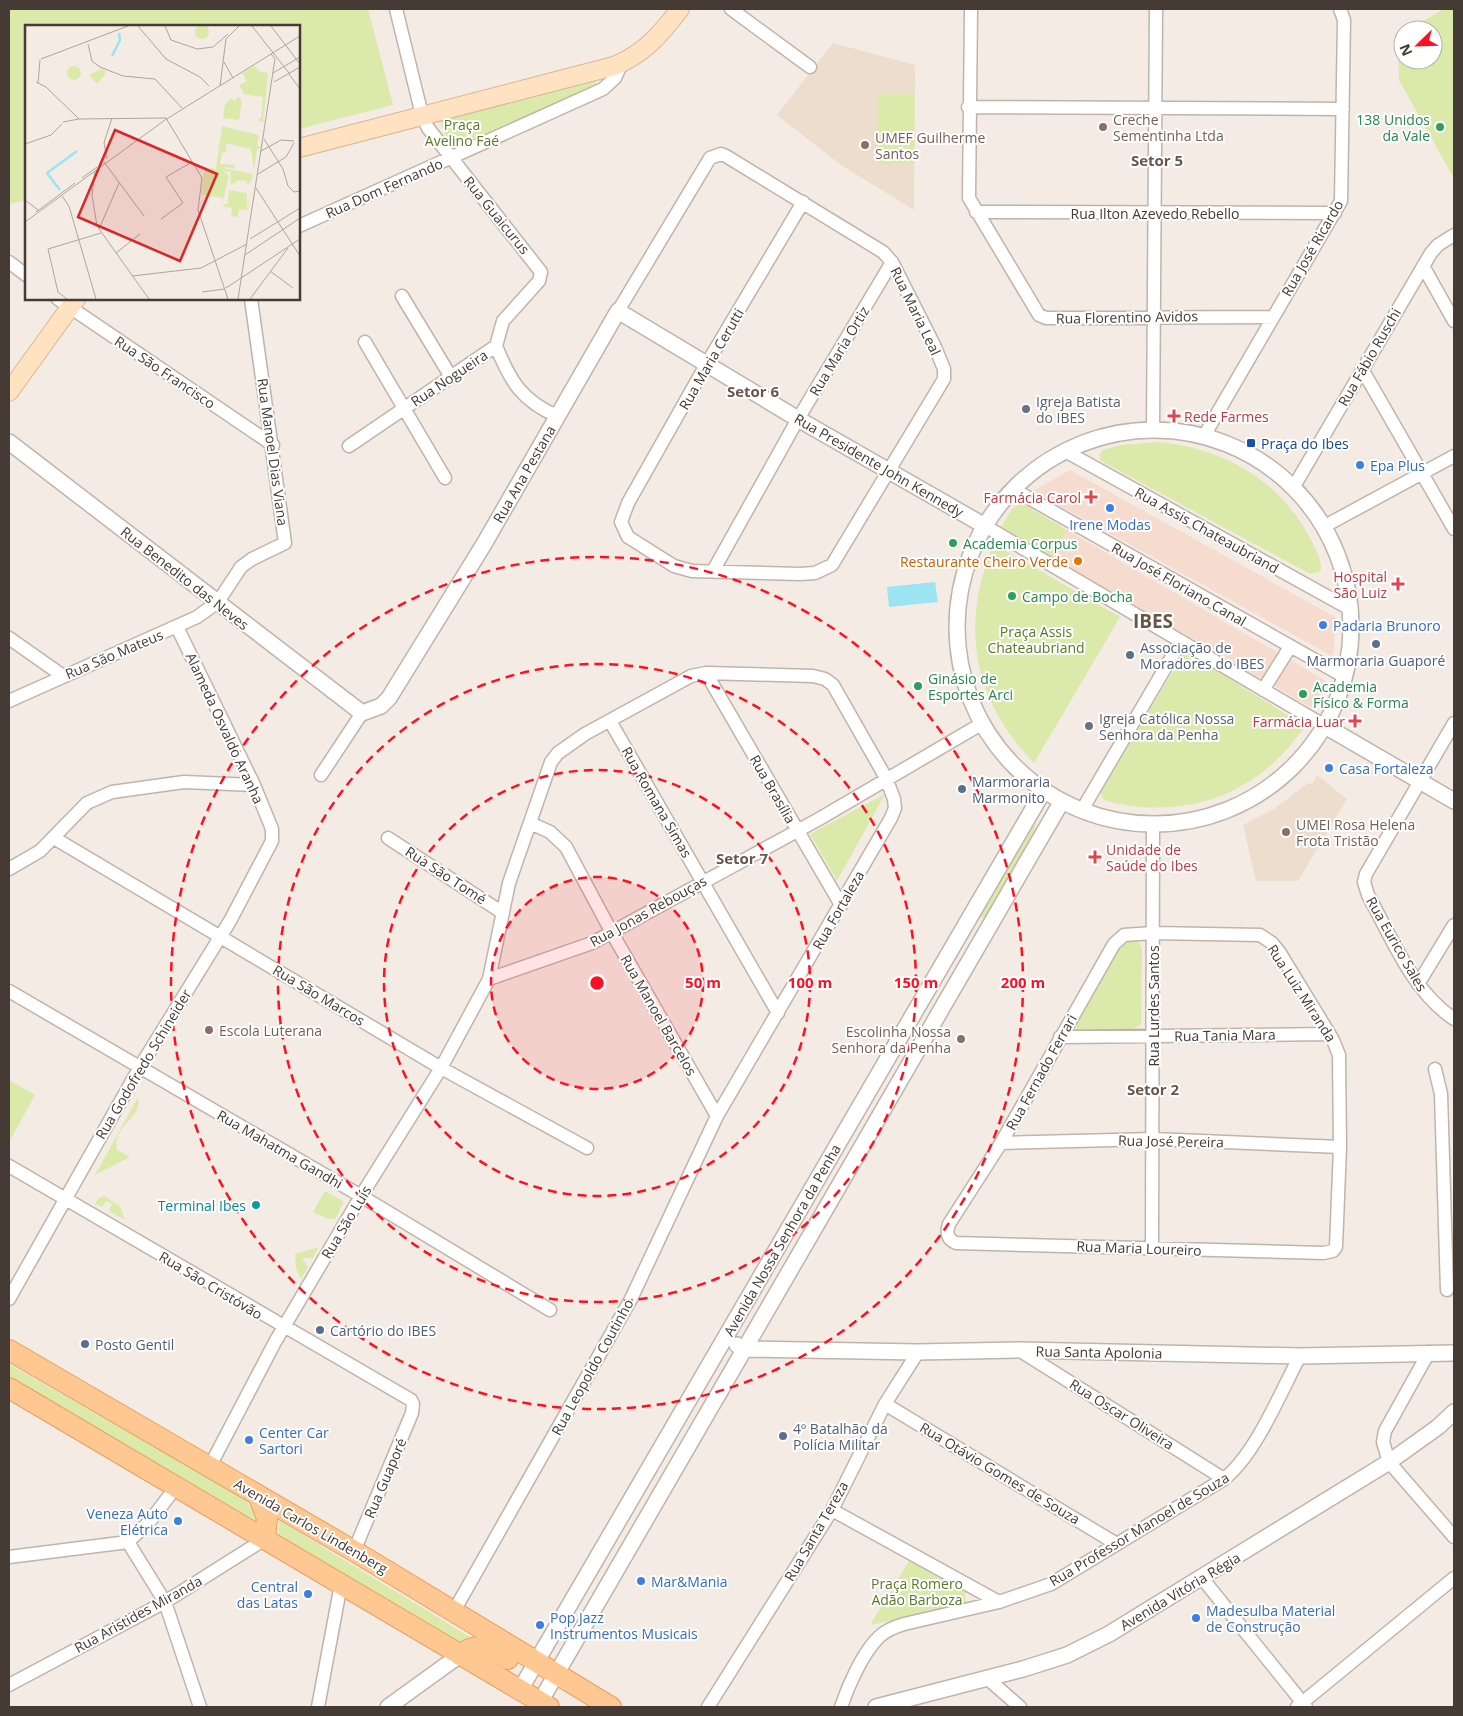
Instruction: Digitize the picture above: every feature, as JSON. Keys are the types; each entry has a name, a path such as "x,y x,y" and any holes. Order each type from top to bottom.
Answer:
{"main road":[{"path":"300,148 598,71 622,63 650,44 680,9"},
{"path":"9,392 68,302"},
{"name":"Avenida Carlos Lindenberg","path":"9,1350 354,1551 611,1707"},
{"path":"9,1388 544,1705"},
{"path":"258,1495 267,1518 265,1539"},
{"path":"460,1655 472,1647 484,1646 519,1666 530,1666 537,1663"}],"street":[{"name":"Rua Guaicurus","path":"396,9 422,115 430,132 539,267"},
{"path":"731,9 810,67"},
{"name":"Rua Florentino Avidos","path":"971,9 967,190 976,212 1039,315 1046,318 1154,316 1272,317"},
{"path":"1153,430 1156,9"},
{"name":"Rua José Ricardo","path":"1204,436 1272,317 1335,213 1343,195 1344,20 1340,9"},
{"name":"Rua Dom Fernando","path":"300,226 603,90 615,78 622,63"},
{"path":"968,107 1343,109"},
{"name":"Rua Maria Leal","path":"622,517 622,528 628,537 674,566 692,572 815,573 832,565 944,379 944,368 935,347 892,262 871,242 726,156 721,154 710,158"},
{"name":"Rua Ana Pestana","path":"321,774 362,714 380,706 389,698 484,544 618,311 710,158"},
{"name":"Rua Maria Cerutti","path":"622,517 706,365 803,202"},
{"name":"Rua Ilton Azevedo Rebello","path":"976,212 1335,213"},
{"name":"Rua Fábio Ruschi","path":"1293,488 1423,266 1434,249 1454,235"},
{"path":"9,262 25,274"},
{"name":"Rua Maria Ortiz","path":"713,571 798,419 892,262"},
{"path":"1423,266 1454,321"},
{"name":"Rua Nogueira","path":"349,446 496,346 503,321 538,281 541,272 539,267"},
{"path":"402,296 451,377"},
{"name":"Rua Manoel Dias Viana","path":"218,602 241,567 264,552 285,543 273,445 251,300"},
{"name":"Rua São Francisco","path":"68,302 273,445"},
{"name":"Rua Presidente John Kennedy","path":"618,311 798,419 985,526"},
{"path":"365,342 445,478"},
{"path":"496,346 515,386 538,408 557,416"},
{"path":"1362,369 1454,529"},
{"path":"1153,430 1204,436 1240,450 1258,460 1293,488 1323,528 1342,568 1350,609 1350,647 1344,678 1336,705 1316,740 1290,770 1259,795 1229,810 1204,818 1153,824 1125,822 1082,810 1062,801 1044,790 1019,770 1006,756 983,723 971,699 962,667 957,627 958,607 966,568 985,526 1013,489 1033,471 1065,451 1104,436 1153,430"},
{"name":"Rua Benedito das Neves","path":"9,442 362,714"},
{"name":"Rua Assis Chateaubriand","path":"1065,451 1350,609"},
{"path":"1323,528 1454,456"},
{"name":"Rua José Floriano Canal","path":"1013,489 1344,678"},
{"path":"985,526 1454,801"},
{"name":"Rua São Mateus","path":"9,701 62,676 177,627 197,617 218,602"},
{"name":"Alameda Osvaldo Aranha","path":"177,627 254,785 272,829"},
{"path":"9,638 62,676"},
{"path":"1082,810 1181,642"},
{"path":"1264,690 1290,647"},
{"name":"Rua São Luís","path":"209,1468 284,1328 361,1196 442,1068 489,979 509,883 551,762 558,753 584,734 678,682 691,676 706,673"},
{"name":"Rua Fortaleza","path":"706,673 813,676 825,679 833,685 886,778 894,799 895,808 841,905 717,1116"},
{"name":"Rua Brasília","path":"706,673 796,831 841,905"},
{"name":"Rua Romana Simas","path":"610,721 778,1013"},
{"name":"Rua Jonas Rebouças","path":"489,979 592,943 612,933 796,831 983,723"},
{"path":"1419,781 1454,723"},
{"name":"Rua Eurico Sales","path":"1419,781 1366,874 1364,882 1368,895 1418,984 1432,1002 1454,1019"},
{"path":"9,869 29,859 54,838 87,803 112,792 184,782 254,785"},
{"name":"Avenida Nossa Senhora da Penha","path":"520,1690 1044,790"},
{"name":"Avenida Nossa Senhora da Penha","path":"544,1705 555,1674 1062,801"},
{"name":"Rua Manoel Barcelos","path":"530,823 550,832 566,847 612,933 717,1116"},
{"name":"Rua Lurdes Santos","path":"1152,1248 1153,824"},
{"name":"Rua Godofredo Schineider","path":"9,1299 64,1198 140,1067 220,938 270,850 272,829"},
{"name":"Rua São Marcos","path":"54,838 442,1068 587,1148"},
{"name":"Rua São Tomé","path":"388,838 503,913"},
{"path":"969,919 988,928"},
{"path":"1418,984 1454,925"},
{"name":"Rua Luiz Miranda","path":"1153,933 1260,935 1266,938 1280,953 1329,1034 1336,1047 1340,1063 1337,1242 1334,1251"},
{"name":"Rua Fernado Ferrari","path":"948,1236 949,1224 1001,1143 1060,1037 1119,938 1124,935 1153,933"},
{"name":"Rua Mahatma Gandhi","path":"9,991 361,1196 550,1310"},
{"name":"Rua Tania Mara","path":"1060,1037 1329,1034"},
{"path":"1434,1069 1441,1088 1442,1132 1450,1210 1447,1290"},
{"name":"Rua Leopoldo Coutinho","path":"454,1611 631,1299 717,1116"},
{"path":"1442,1132 1454,1139"},
{"name":"Rua José Pereira","path":"1001,1143 1153,1139 1340,1147"},
{"path":"840,1141 858,1151"},
{"name":"Rua São Cristóvão","path":"9,1166 284,1328 411,1400 413,1404"},
{"name":"Rua Maria Loureiro","path":"948,1236 956,1243 1323,1253 1334,1251"},
{"path":"784,1237 802,1248"},
{"path":"725,1339 744,1349"},
{"name":"Rua Santa Apolonia","path":"744,1349 918,1352 1019,1350 1300,1356 1454,1353"},
{"name":"Rua Oscar Oliveira","path":"1019,1350 1224,1479"},
{"name":"Rua Santa Tereza","path":"708,1707 832,1510 885,1404 918,1352"},
{"path":"1429,1352 1385,1431 1383,1442 1389,1462 1454,1537"},
{"name":"Rua Professor Manoel de Souza","path":"841,1707 847,1689 872,1646 889,1630 904,1624 999,1602 1051,1584 1115,1543 1224,1479 1238,1468 1249,1452 1300,1356"},
{"name":"Rua Guaporé","path":"354,1551 412,1413 413,1404"},
{"name":"Rua Otávio Gomes de Souza","path":"885,1404 1115,1543"},
{"name":"Avenida Vitória Régia","path":"876,1707 988,1679 1067,1655 1108,1634 1202,1578 1389,1462 1438,1427 1454,1412"},
{"path":"9,1557 128,1542 150,1521 176,1487"},
{"path":"832,1510 999,1602"},
{"path":"611,1534 630,1545"},
{"name":"Rua Aristides Miranda","path":"9,1685 165,1602 265,1539"},
{"path":"128,1542 165,1602 200,1707"},
{"path":"1202,1578 1302,1706 1454,1578"},
{"path":"318,1707 341,1584"},
{"path":"572,1602 591,1612"},
{"path":"388,1707 460,1655"},
{"path":"988,1679 1020,1707"}],"shaded area":[{"name":"UMEF Guilherme Santos","path":"833,43 915,65 914,210 841,165 777,115"},
{"path":"1070,470 1335,617 1332,656 1033,491"},
{"path":"1067,530 1326,681 1314,709 1052,557"},
{"name":"UMEI Rosa Helena Frota Tristão","path":"1317,775 1347,799 1298,881 1256,881 1243,825 1274,809 1308,783 1312,784"}],"green space":[{"path":"9,9 368,9 393,105 300,129 300,25 25,25 25,200 9,204"},
{"name":"138 Unidos da Vale","path":"1444,9 1454,9 1454,174 1452,175 1399,80 1399,70 1443,70 1443,20 1425,20"},
{"name":"Praça Avelino Faé","path":"595,80 597,89 457,151 445,135 440,121"},
{"path":"878,94 915,94 914,164 878,164"},
{"path":"1160,442 1207,452 1249,472 1267,485 1299,519 1319,556 1320,572 1310,574 1101,461 1099,455 1103,450 1121,445"},
{"path":"1018,505 1025,505 1067,530 1052,557 1001,527 1012,509"},
{"name":"Praça Assis Chateaubriand","path":"994,544 1120,617 1034,763 1013,739 997,713 985,687 978,660 975,632 977,603 983,574"},
{"path":"1185,651 1305,726 1286,750 1265,770 1243,785 1218,797 1192,804 1165,807 1136,806 1106,801 1102,797 1101,792"},
{"path":"885,794 837,881 810,834"},
{"path":"1036,824 1033,837 985,919 978,915 1026,833"},
{"path":"1137,939 1142,948 1141,1025 1130,1030 1077,1029 1076,1022 1120,947 1128,940"},
{"path":"9,1080 35,1095 9,1142"},
{"path":"138,1097 139,1104 136,1111 116,1141 117,1150 130,1157 95,1175"},
{"path":"325,1191 344,1202 335,1219 328,1219 313,1212"},
{"path":"104,1196 120,1206 125,1220 109,1211 112,1204 106,1201 102,1207 95,1204 99,1198"},
{"path":"319,1247 313,1258 302,1258 308,1267 301,1279 296,1268 295,1254"},
{"path":"9,1364 242,1497 255,1512 259,1524 9,1378"},
{"path":"279,1520 470,1637 465,1645 278,1535"},
{"name":"Praça Romero Adão Barboza","path":"909,1561 965,1592 966,1602 960,1606 870,1625"}],"water":[{"path":"935,582 938,602 889,607 887,587"}],"place":[{"name":"Creche Sementinha Ltda","path":"1103,127"},
{"name":"138 Unidos da Vale","path":"1440,127"},
{"name":"UMEF Guilherme Santos","path":"865,145"},
{"name":"Igreja Batista do IBES","path":"1026,409"},
{"name":"Rede Farmes","path":"1174,416"},
{"name":"Praça do Ibes","path":"1251,443"},
{"name":"Epa Plus","path":"1360,465"},
{"name":"Farmácia Carol","path":"1091,497"},
{"name":"Irene Modas","path":"1110,508"},
{"name":"Academia Corpus","path":"953,543"},
{"name":"Restaurante Cheiro Verde","path":"1078,561"},
{"name":"Hospital São Luiz","path":"1398,584"},
{"name":"Campo de Bocha","path":"1012,596"},
{"name":"Padaria Brunoro","path":"1323,625"},
{"name":"Marmoraria Guaporé","path":"1376,644"},
{"name":"Associação de Moradores do IBES","path":"1130,655"},
{"name":"Ginásio de Esportes Arci","path":"918,686"},
{"name":"Academia Físico & Forma","path":"1303,694"},
{"name":"Farmácia Luar","path":"1355,721"},
{"name":"Igreja Católica Nossa Senhora da Penha","path":"1089,726"},
{"name":"Casa Fortaleza","path":"1329,768"},
{"name":"Marmoraria Marmonito","path":"962,789"},
{"name":"UMEI Rosa Helena Frota Tristão","path":"1286,832"},
{"name":"Unidade de Saúde do Ibes","path":"1095,857"},
{"name":"Escola Luterana","path":"209,1030"},
{"name":"Escolinha Nossa Senhora da Penha","path":"961,1039"},
{"name":"Terminal Ibes","path":"256,1205"},
{"name":"Cartório do IBES","path":"320,1330"},
{"name":"Posto Gentil","path":"85,1344"},
{"name":"4º Batalhão da Polícia Militar","path":"783,1436"},
{"name":"Center Car Sartori","path":"249,1440"},
{"name":"Veneza Auto Elétrica","path":"178,1521"},
{"name":"Mar&Mania","path":"641,1581"},
{"name":"Central das Latas","path":"308,1594"},
{"name":"Madesulba Material de Construção","path":"1196,1618"},
{"name":"Pop Jazz Instrumentos Musicais","path":"540,1625"}],"district":[{"name":"Setor 5","path":"1157,160"},
{"name":"Setor 6","path":"753,391"},
{"name":"IBES","path":"1153,621"},
{"name":"Setor 7","path":"742,858"},
{"name":"Setor 2","path":"1153,1089"}]}
